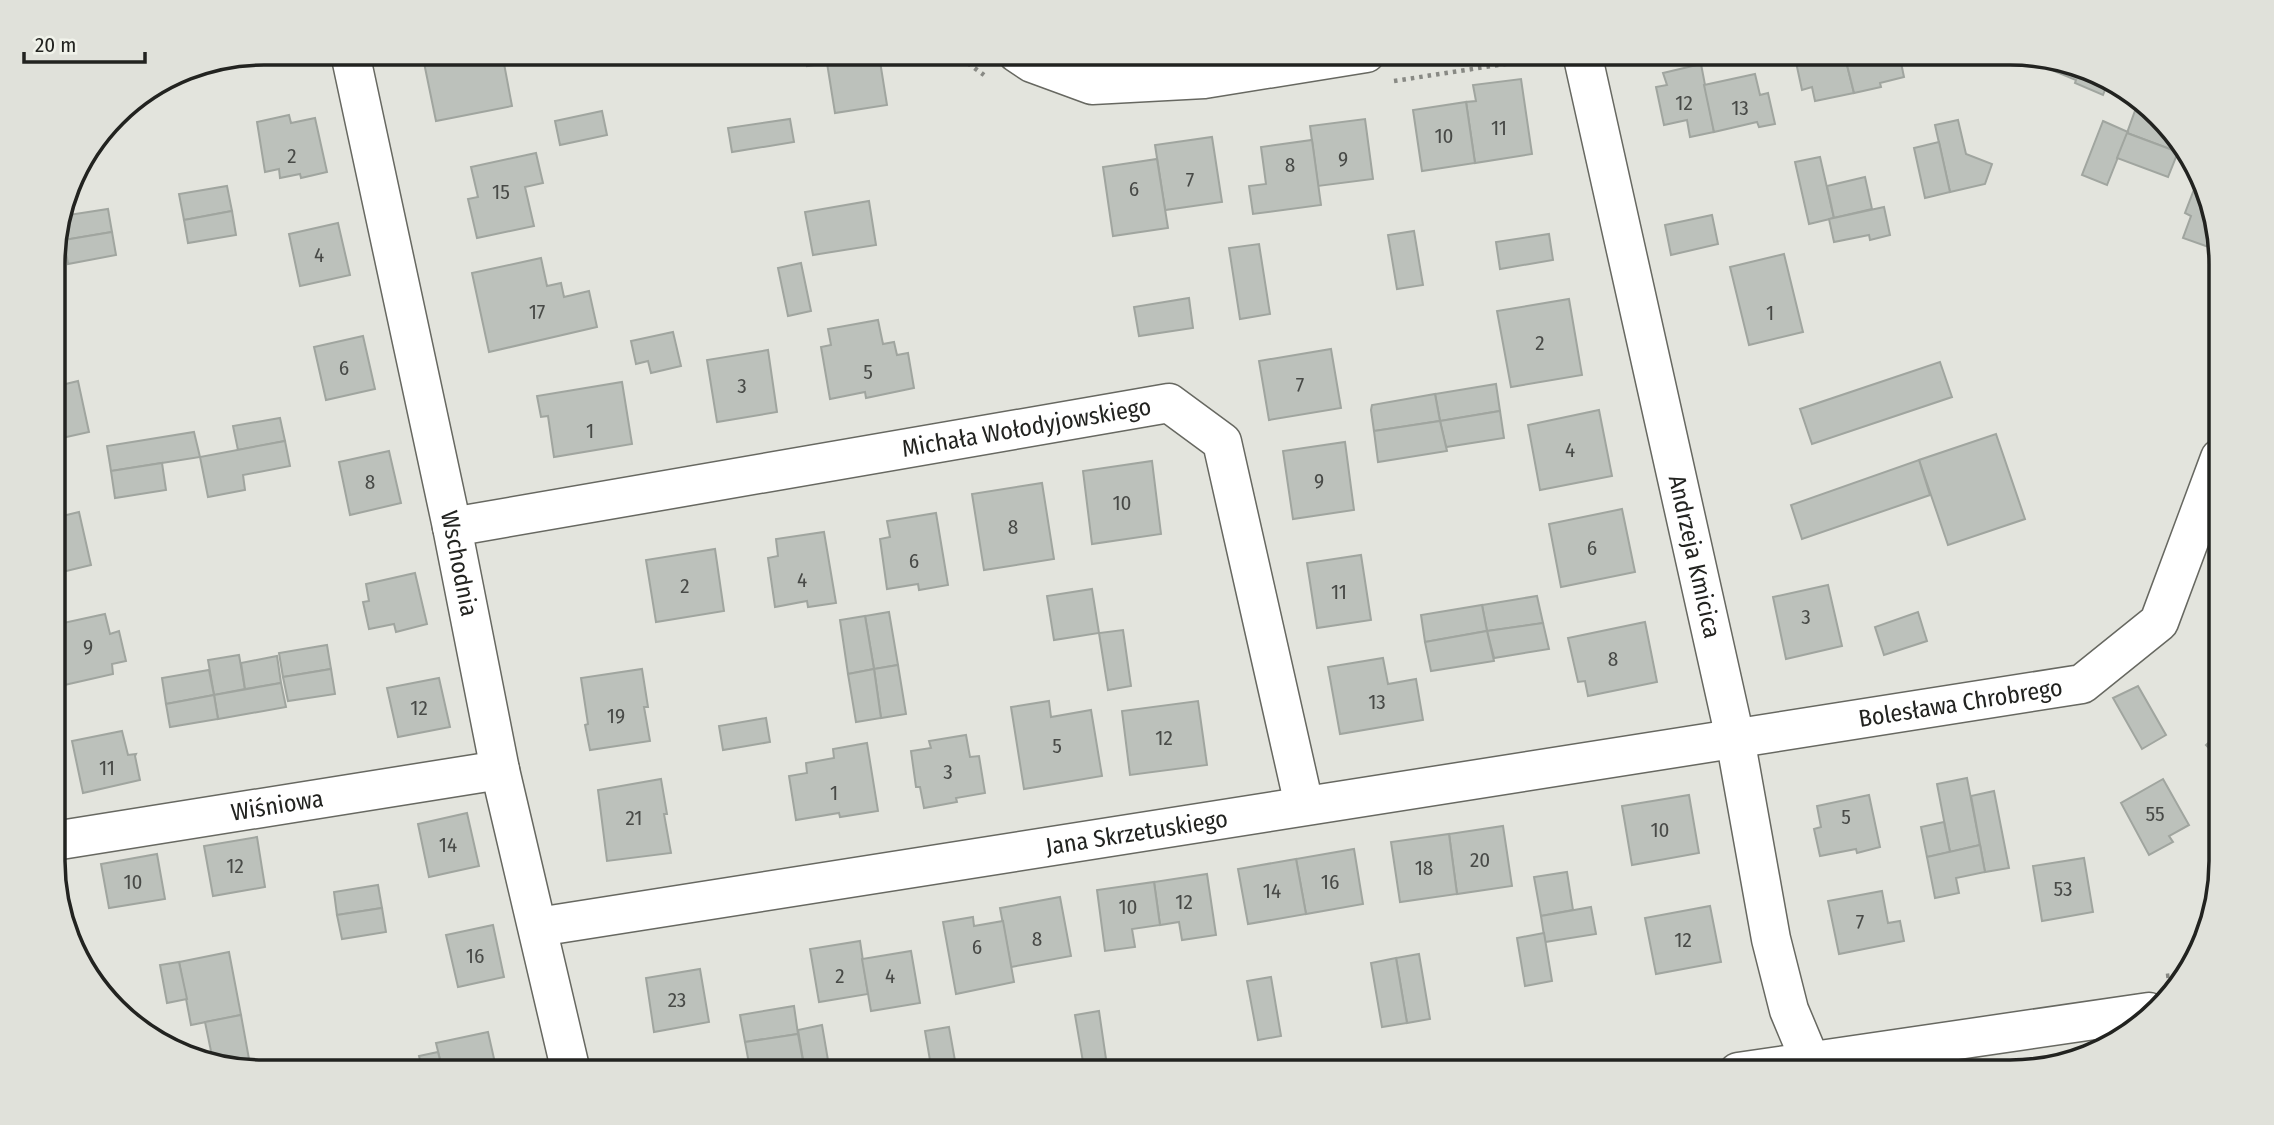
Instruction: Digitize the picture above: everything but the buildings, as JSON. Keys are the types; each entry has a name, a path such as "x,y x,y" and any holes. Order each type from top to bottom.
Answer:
{"street":[{"name":"Wschodnia","path":"353,65 452,527 500,769 568,1060"},
{"path":"1037,65 1092,85 1204,79 1288,65"},
{"name":"Andrzeja Kmicica","path":"1586,65 1735,738 1771,939 1789,1010 1809,1060"},
{"name":"Michała Wołodyjowskiego","path":"452,527 1169,403 1222,442 1304,805"},
{"name":"Bolesława Chrobrego","path":"1735,738 2082,684 2159,622 2209,488"},
{"name":"Jana Skrzetuskiego","path":"538,927 1735,738"},
{"name":"Wiśniowa","path":"65,839 500,769"},
{"path":"1845,1060 2152,995"}]}
